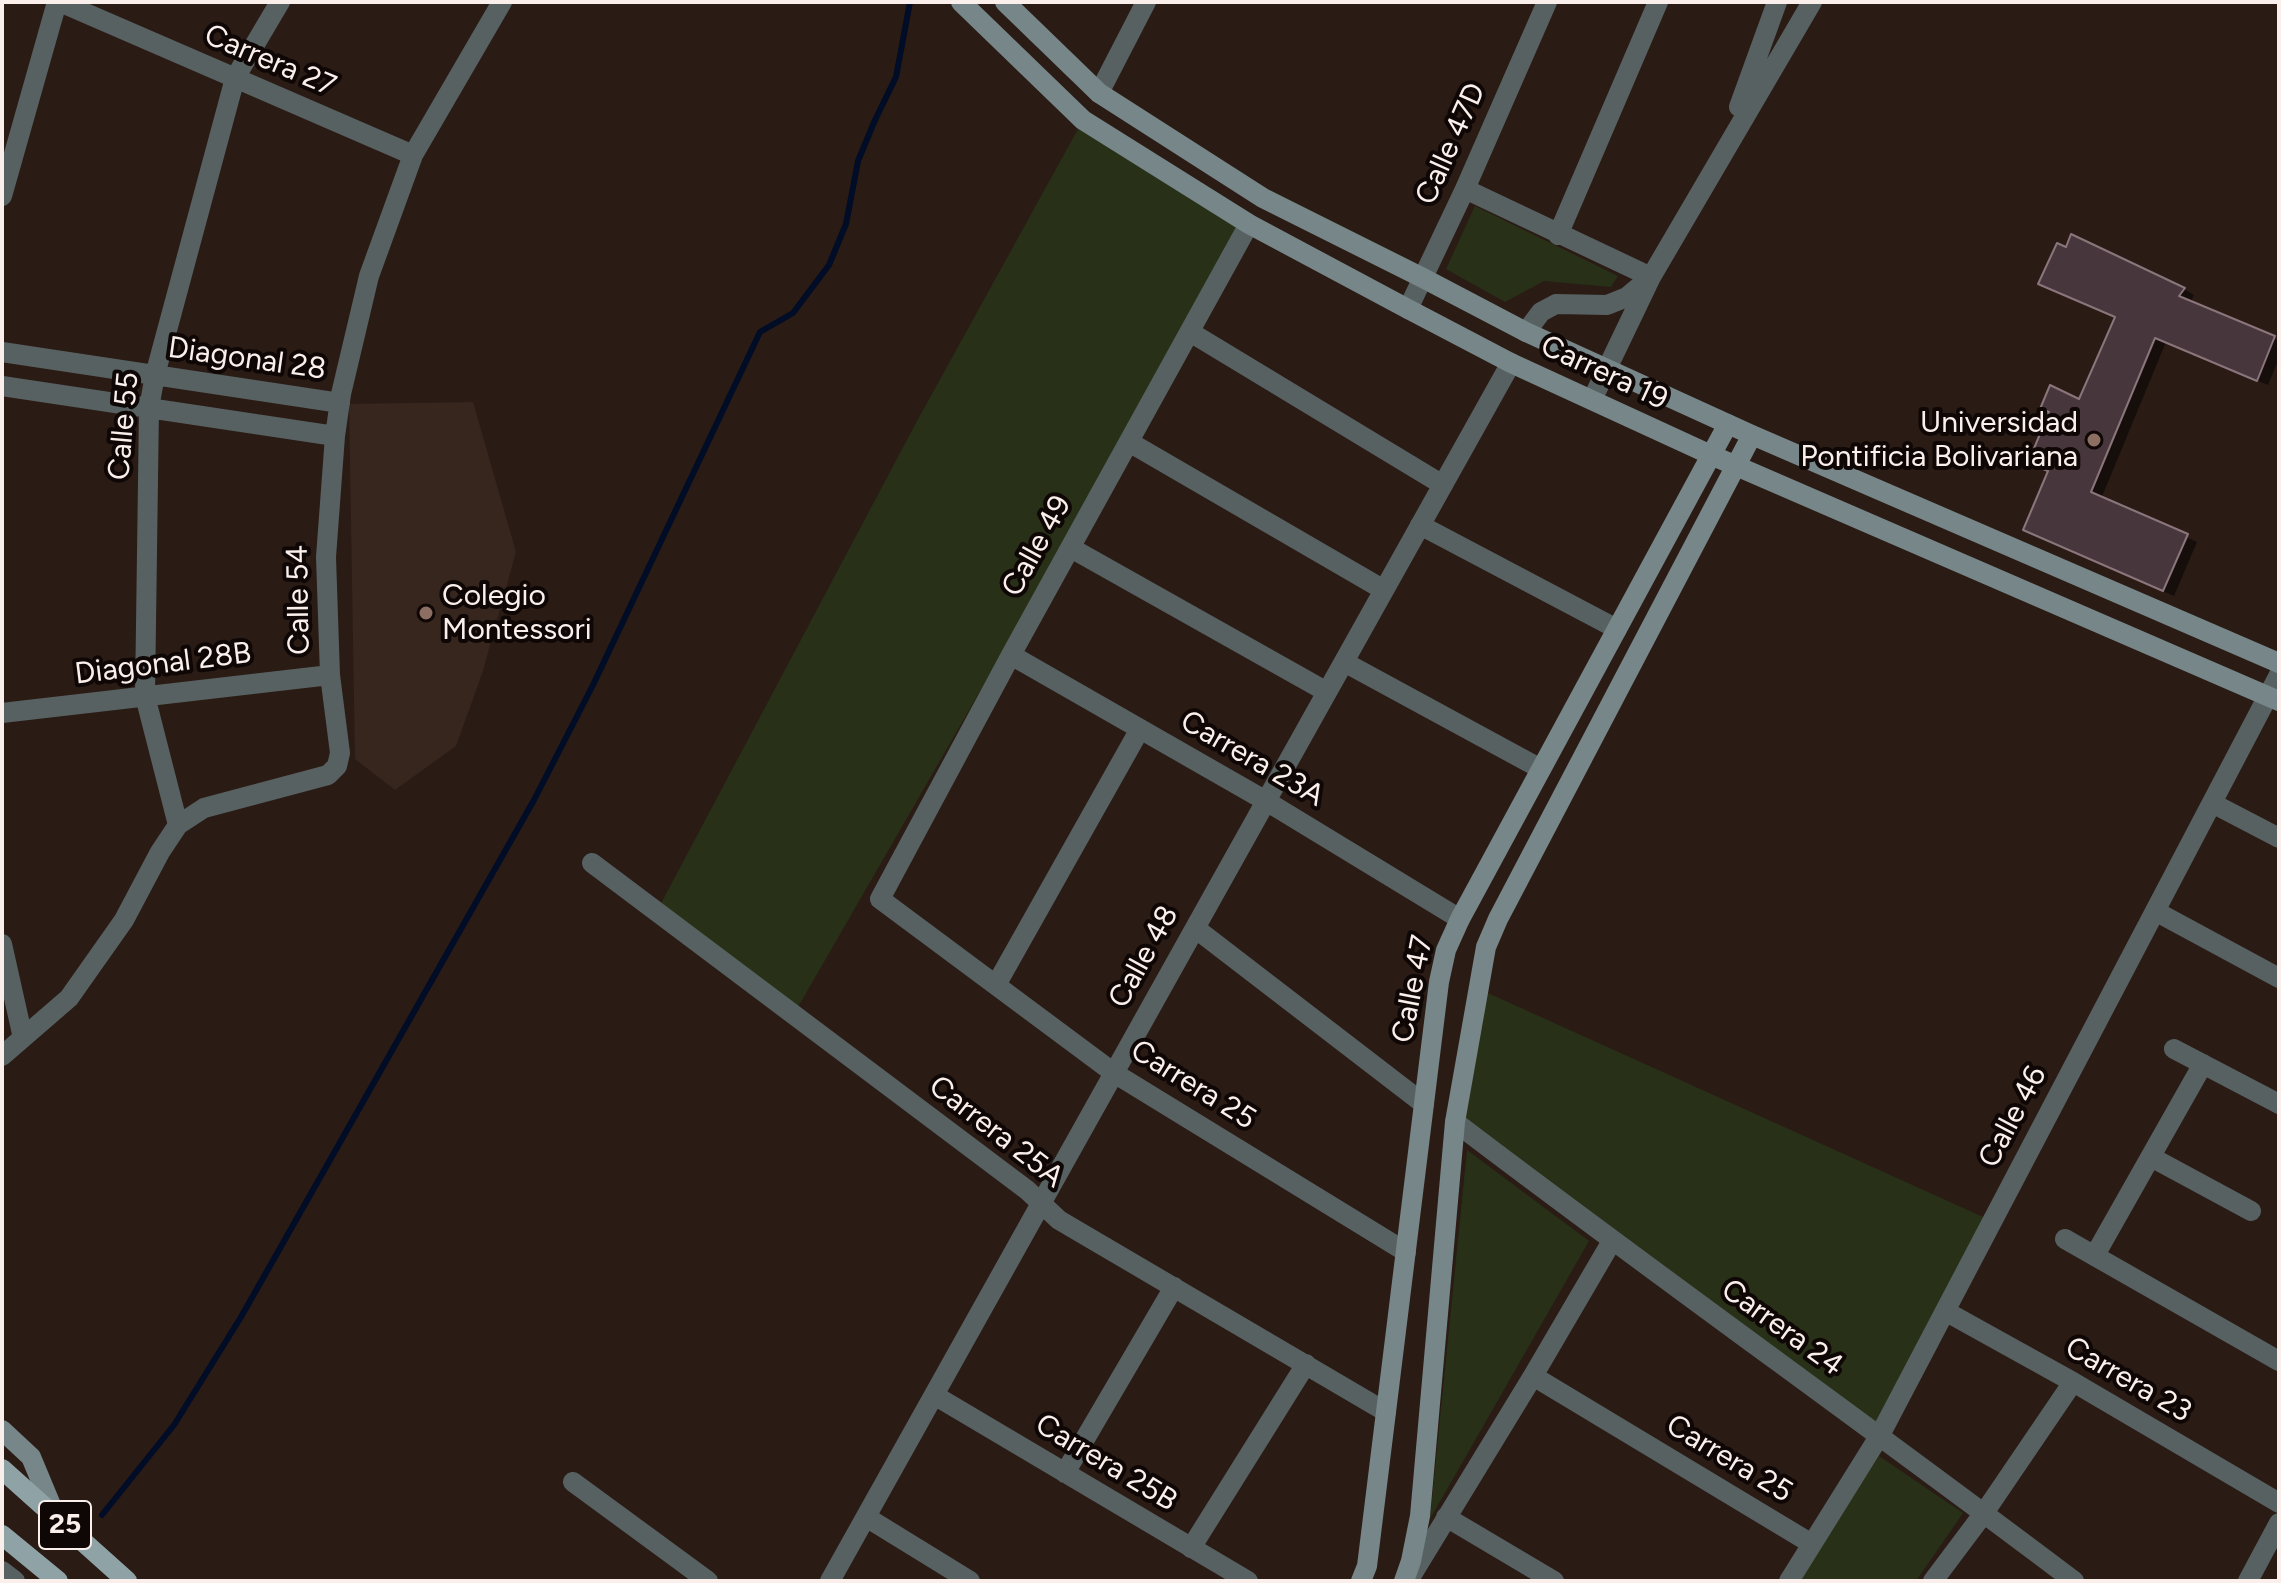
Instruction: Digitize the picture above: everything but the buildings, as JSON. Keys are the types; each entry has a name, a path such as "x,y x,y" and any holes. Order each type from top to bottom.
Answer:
{"main road":[{"name":"Carrera 19","path":"961,2 1083,120 1249,224 1408,309 1511,363 1711,455 2274,699"},
{"name":"Carrera 19","path":"1005,2 1099,93 1263,198 1526,332 1752,435 2279,663"},
{"name":"Calle 47","path":"1361,1581 1367,1566 1439,982 1446,950 1728,424"},
{"path":"1406,1581 1420,1516 1455,1122 1486,947 1752,435"},
{"path":"1553,746 1564,759 1581,759"},
{"path":"2,1430 31,1457 56,1517"},
{"name":"25","path":"2,1469 127,1581"},
{"name":"25","path":"2,1535 58,1581"}],"street":[{"name":"Carrera 27","path":"58,2 413,155"},
{"path":"2,196 58,2"},
{"name":"Calle 55","path":"178,825 145,696 149,408 155,375 235,78 280,2"},
{"name":"Calle 54","path":"2,1056 69,998 124,920 178,825 204,808 328,775 337,766 340,753 330,675 326,557 340,403 369,276 413,155 502,2"},
{"path":"1099,93 1146,2"},
{"name":"Calle 47D","path":"1408,309 1465,189 1547,2"},
{"path":"1558,235 1658,2"},
{"path":"1723,154 1777,2"},
{"path":"1592,400 1651,277 1812,2"},
{"path":"1465,189 1651,277"},
{"name":"Calle 49","path":"880,899 1249,224"},
{"path":"1526,332 1541,312 1556,304 1607,305 1627,297 1651,277"},
{"path":"1190,332 1443,485"},
{"name":"Diagonal 28","path":"2,352 340,403"},
{"name":"Calle 48","path":"830,1581 1511,363"},
{"name":"Diagonal 28","path":"2,386 335,436"},
{"path":"1129,442 1384,590"},
{"path":"1420,525 1617,629"},
{"path":"1071,548 1327,692"},
{"name":"Carrera 23A","path":"1011,655 1266,801 1460,919"},
{"path":"1344,662 1541,769"},
{"name":"Diagonal 28B","path":"2,713 330,675"},
{"name":"Calle 46","path":"1789,1581 1880,1435 2212,803 2274,699 2279,675"},
{"path":"996,985 1140,729"},
{"path":"2212,803 2279,838"},
{"name":"Carrera 25A","path":"592,863 1027,1190 1059,1220 1386,1412"},
{"name":"Carrera 25","path":"880,899 1114,1073 1406,1252"},
{"path":"2155,911 2279,978"},
{"path":"1195,928 1424,1104"},
{"path":"2,944 23,1038"},
{"path":"2174,1049 2279,1104"},
{"path":"2095,1255 2203,1064"},
{"name":"Carrera 24","path":"1455,1122 2071,1580"},
{"path":"2151,1157 2251,1211"},
{"path":"2065,1239 2279,1361"},
{"path":"1406,1581 1612,1241"},
{"path":"1065,1473 1174,1287"},
{"name":"Carrera 23","path":"1945,1311 2279,1503"},
{"path":"1191,1548 1306,1364"},
{"name":"Carrera 25","path":"1533,1376 1812,1544"},
{"path":"1933,1581 1984,1513 2073,1382"},
{"name":"Carrera 25B","path":"934,1395 1248,1581"},
{"path":"573,1482 708,1581"},
{"path":"866,1517 970,1581"},
{"path":"1446,1517 1554,1581"},
{"path":"2248,1581 2279,1523"},
{"path":"2,1571 15,1581"}],"shaded area":[{"name":"Colegio Montessori","path":"473,402 516,552 482,674 456,746 395,790 355,759 349,404"}],"green space":[{"path":"1083,120 1249,224 794,1014 657,911 916,423"},
{"path":"1475,206 1618,276 1611,287 1544,281 1505,302 1446,269"},
{"path":"1479,989 1992,1221 1880,1435 1455,1122"},
{"path":"1467,1150 1589,1241 1430,1519"},
{"path":"1879,1456 1963,1513 1916,1581 1797,1581"}],"waterway":[{"path":"102,1515 174,1425 241,1317 534,800 593,685 760,332 793,313 829,265 846,224 858,161 896,77 910,2"}],"place":[{"name":"Universidad Pontificia Bolivariana","path":"2094,440"},
{"name":"Colegio Montessori","path":"426,613"}]}
